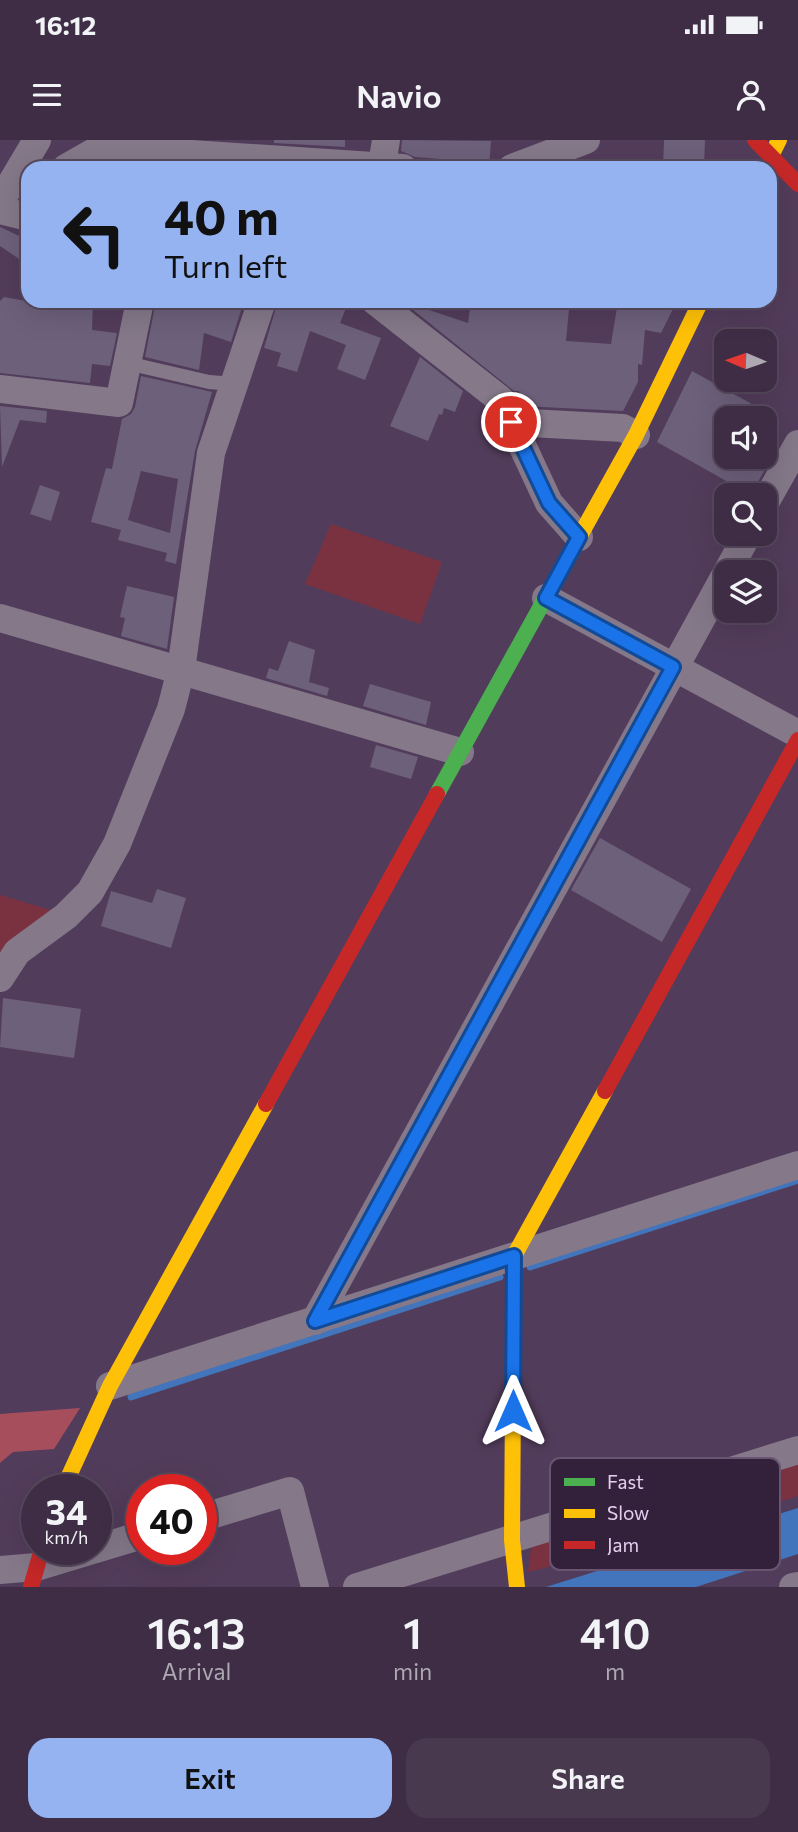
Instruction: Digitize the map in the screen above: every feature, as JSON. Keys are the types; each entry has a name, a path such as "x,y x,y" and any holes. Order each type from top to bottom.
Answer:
{"street":[{"path":"25,161 37,140"},
{"path":"530,161 586,140"},
{"path":"755,140 767,161"},
{"path":"768,161 779,140"},
{"path":"78,161 101,148 241,161"},
{"path":"313,161 390,158"},
{"path":"0,206 21,169"},
{"path":"777,169 798,184"},
{"path":"0,206 21,194"},
{"path":"0,206 21,214"},
{"path":"0,389 119,403 139,308"},
{"path":"0,978 17,952 66,916 90,892 117,844 171,709 181,670 211,453 260,308"},
{"path":"384,308 501,400 549,503 579,537"},
{"path":"70,1474 110,1387 636,435 698,308"},
{"path":"511,422 623,428 636,435"},
{"path":"776,483 798,444"},
{"path":"315,1321 741,546"},
{"path":"546,598 798,734"},
{"path":"0,618 460,752"},
{"path":"517,1587 514,1552 514,1256 798,740"},
{"path":"110,1387 798,1165"},
{"path":"771,1458 798,1450"},
{"path":"217,1513 290,1491 315,1587"},
{"path":"357,1587 514,1552 550,1538"},
{"path":"0,1570 36,1568 126,1540"}],"lane":[{"path":"127,363 209,382 234,384"}],"shaded area":[{"path":"331,524 442,562 420,624 305,584"},
{"path":"0,895 54,911 0,960"},
{"path":"80,1408 54,1449 13,1452 0,1463 0,1414"},
{"path":"798,1459 798,1496 780,1502 780,1465"},
{"path":"550,1535 550,1566 528,1572 532,1541"}],"water":[{"path":"798,1508 798,1554 780,1560 780,1514"},
{"path":"600,1570 749,1570 696,1587 546,1587"}],"building":[{"path":"274,140 345,140 345,147 274,143"},
{"path":"402,140 491,141 489,161 440,161 415,157 401,151"},
{"path":"664,140 705,140 704,161 663,161"},
{"path":"0,227 21,237 21,260 0,246"},
{"path":"4,297 21,300 21,308 93,308 92,330 117,333 110,366 92,364 90,383 0,373 0,301"},
{"path":"155,308 242,308 231,342 204,333 199,370 145,357"},
{"path":"276,308 346,308 340,323 381,338 365,380 337,369 346,345 310,331 297,372 277,366 281,353 264,348"},
{"path":"411,308 423,308 468,323 470,308 569,309 566,341 611,344 617,308 673,309 661,333 645,330 642,365 638,364 638,382 623,411 522,406 519,391 514,391"},
{"path":"420,357 463,391 455,412 444,408 442,415 439,414 428,441 390,426"},
{"path":"692,371 714,383 714,392 730,392 755,406 714,406 714,469 764,471 758,483 730,483 657,442"},
{"path":"141,376 212,392 195,451 176,564 165,561 167,553 118,540 121,530 91,522 106,468 112,469 122,419 131,414","holes":["141,471 178,479 170,533 128,520"]},
{"path":"0,406 47,411 46,423 20,420 2,467"},
{"path":"40,485 60,492 51,521 30,514"},
{"path":"127,586 174,597 167,649 121,636 125,618 120,617"},
{"path":"289,641 315,650 309,682 329,688 327,696 266,678 269,668 278,671"},
{"path":"370,684 431,702 426,725 363,706"},
{"path":"376,745 418,757 411,779 370,767"},
{"path":"600,838 691,889 662,942 571,890"},
{"path":"157,889 186,898 171,948 101,926 111,891 152,903"},
{"path":"3,998 81,1009 74,1058 0,1047"}],"waterway":[{"path":"530,1267 798,1180"},
{"path":"131,1397 500,1277"}],"traffic: fast":[{"path":"437,794 572,550"}],"traffic: slow":[{"path":"771,156 779,140"},
{"path":"572,550 636,435 698,308"},
{"path":"517,1587 512,1540 514,1256 605,1091"},
{"path":"70,1474 110,1386 266,1104"}],"traffic: jam":[{"path":"755,140 776,161"},
{"path":"777,163 798,184"},
{"path":"605,1091 798,740"},
{"path":"266,1104 437,794"},
{"path":"31,1587 37,1565"}],"route":[{"path":"511,422 549,503 579,537 546,598 673,667 315,1321 514,1256 513,1411"}]}
